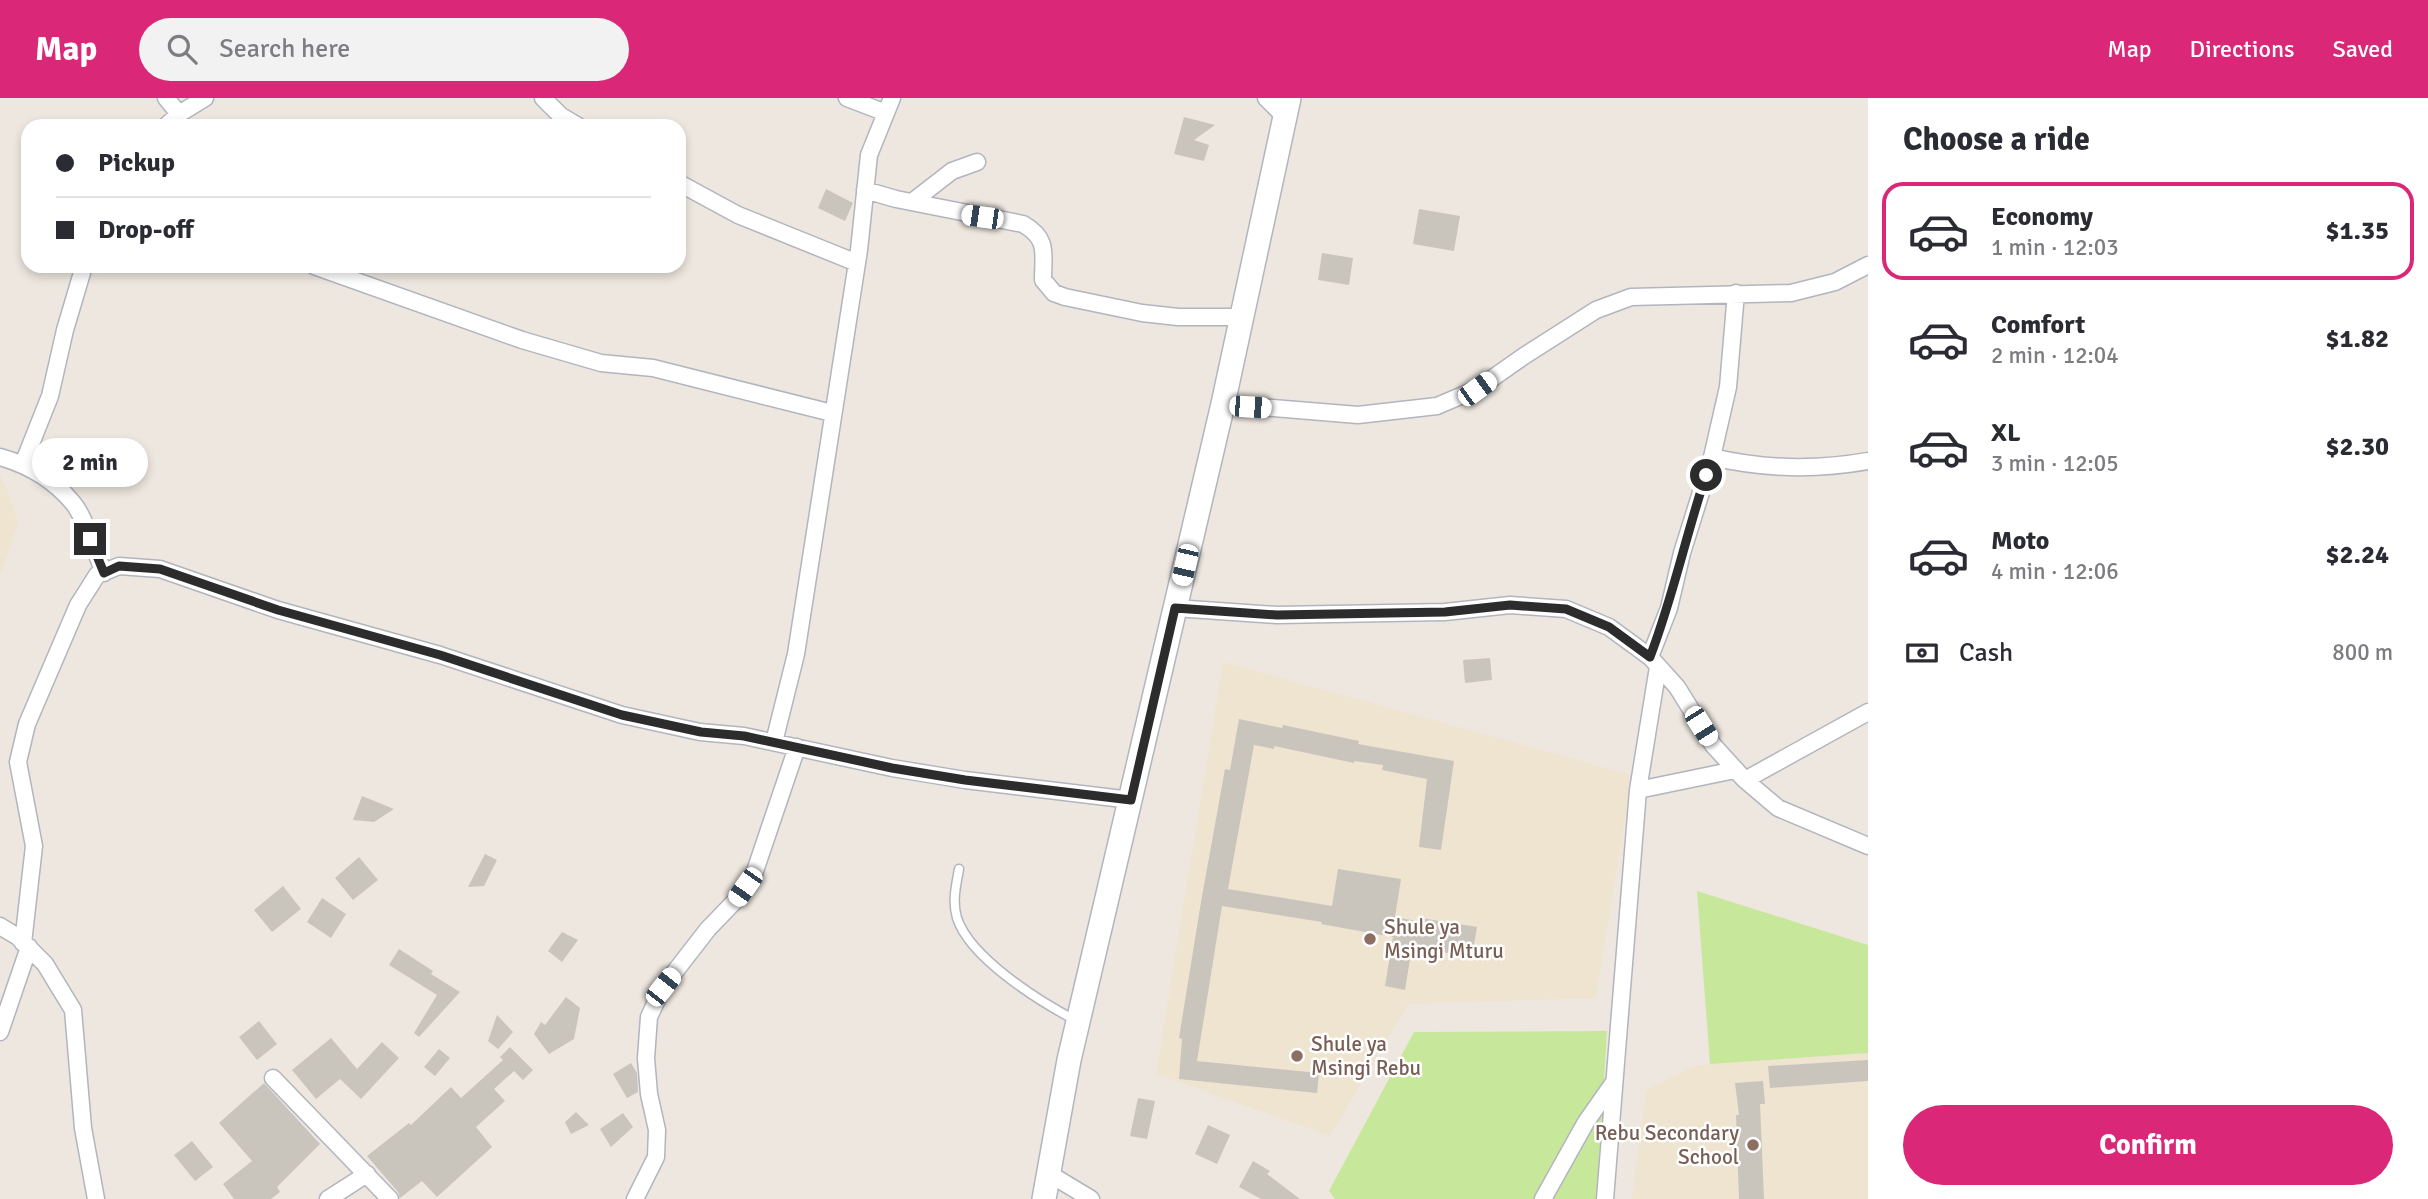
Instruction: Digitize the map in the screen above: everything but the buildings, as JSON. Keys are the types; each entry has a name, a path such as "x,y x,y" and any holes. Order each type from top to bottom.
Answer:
{"main road":[{"path":"1044,1199 1077,1021 1223,404 1287,108"}],"street":[{"path":"166,98 179,114"},
{"path":"174,119 205,98"},
{"path":"543,98 566,119"},
{"path":"774,742 796,654 857,263 869,155 889,105 847,98"},
{"path":"1266,98 1287,108"},
{"path":"912,202 952,171 977,162"},
{"path":"686,187 738,215 857,263"},
{"path":"865,190 1023,224 1039,235 1044,248 1043,280 1054,293 1065,297 1142,313 1178,317 1242,317"},
{"path":"1223,404 1358,415 1437,406 1477,389 1596,310 1631,297 1791,293 1835,282 1868,265"},
{"path":"23,464 50,396 82,273"},
{"path":"334,273 522,340 601,363 653,368 832,413"},
{"path":"1605,1199 1638,790 1654,662 1682,552 1712,457 1728,387 1736,293"},
{"path":"0,457 23,464 50,481 74,504 104,573"},
{"path":"1712,457 1753,466 1847,465 1868,461"},
{"path":"0,1032 26,945 34,846 18,762 27,724 78,604 97,575 119,566 160,569 278,610 440,655 622,715 701,732 774,742 892,768 1131,800"},
{"path":"1175,608 1277,615 1445,612 1510,605 1566,609 1609,627 1654,662 1676,687 1713,745 1740,775 1778,808 1868,846"},
{"path":"1638,790 1740,775 1868,712"},
{"path":"635,1199 656,1157 657,1130 649,1094 646,1058 649,1017 663,987 708,929 736,900 754,874 797,747"},
{"path":"0,926 26,945 45,964 73,1010 83,1128 96,1199"},
{"path":"273,1077 390,1199"},
{"path":"1543,1199 1586,1122 1615,1081"},
{"path":"1048,1173 1091,1199"},
{"path":"328,1199 368,1174"}],"lane":[{"path":"959,869 953,898 958,920 972,944 1012,979 1077,1021"}],"shaded area":[{"path":"0,476 7,488 18,522 0,577"},
{"path":"1223,662 1632,775 1596,998 1408,1004 1330,1136 1156,1074"},
{"name":"Rebu Secondary School","path":"1868,1053 1868,1199 1632,1199 1646,1090 1692,1067 1710,1064"}],"green space":[{"path":"1697,891 1868,945 1868,1053 1710,1064"},
{"path":"1607,1031 1597,1199 1335,1199 1329,1191 1414,1032"}],"place":[{"name":"Shule ya Msingi Mturu","path":"1370,939"},
{"name":"Shule ya Msingi Rebu","path":"1297,1056"},
{"name":"Rebu Secondary School","path":"1753,1145"}],"route":[{"path":"90,539 104,573 119,566 160,569 278,610 440,655 622,715 701,732 744,736 892,768 965,780 1131,800 1175,608 1277,615 1445,612 1510,605 1566,609 1609,627 1650,657 1669,608 1682,552 1706,475"}]}
